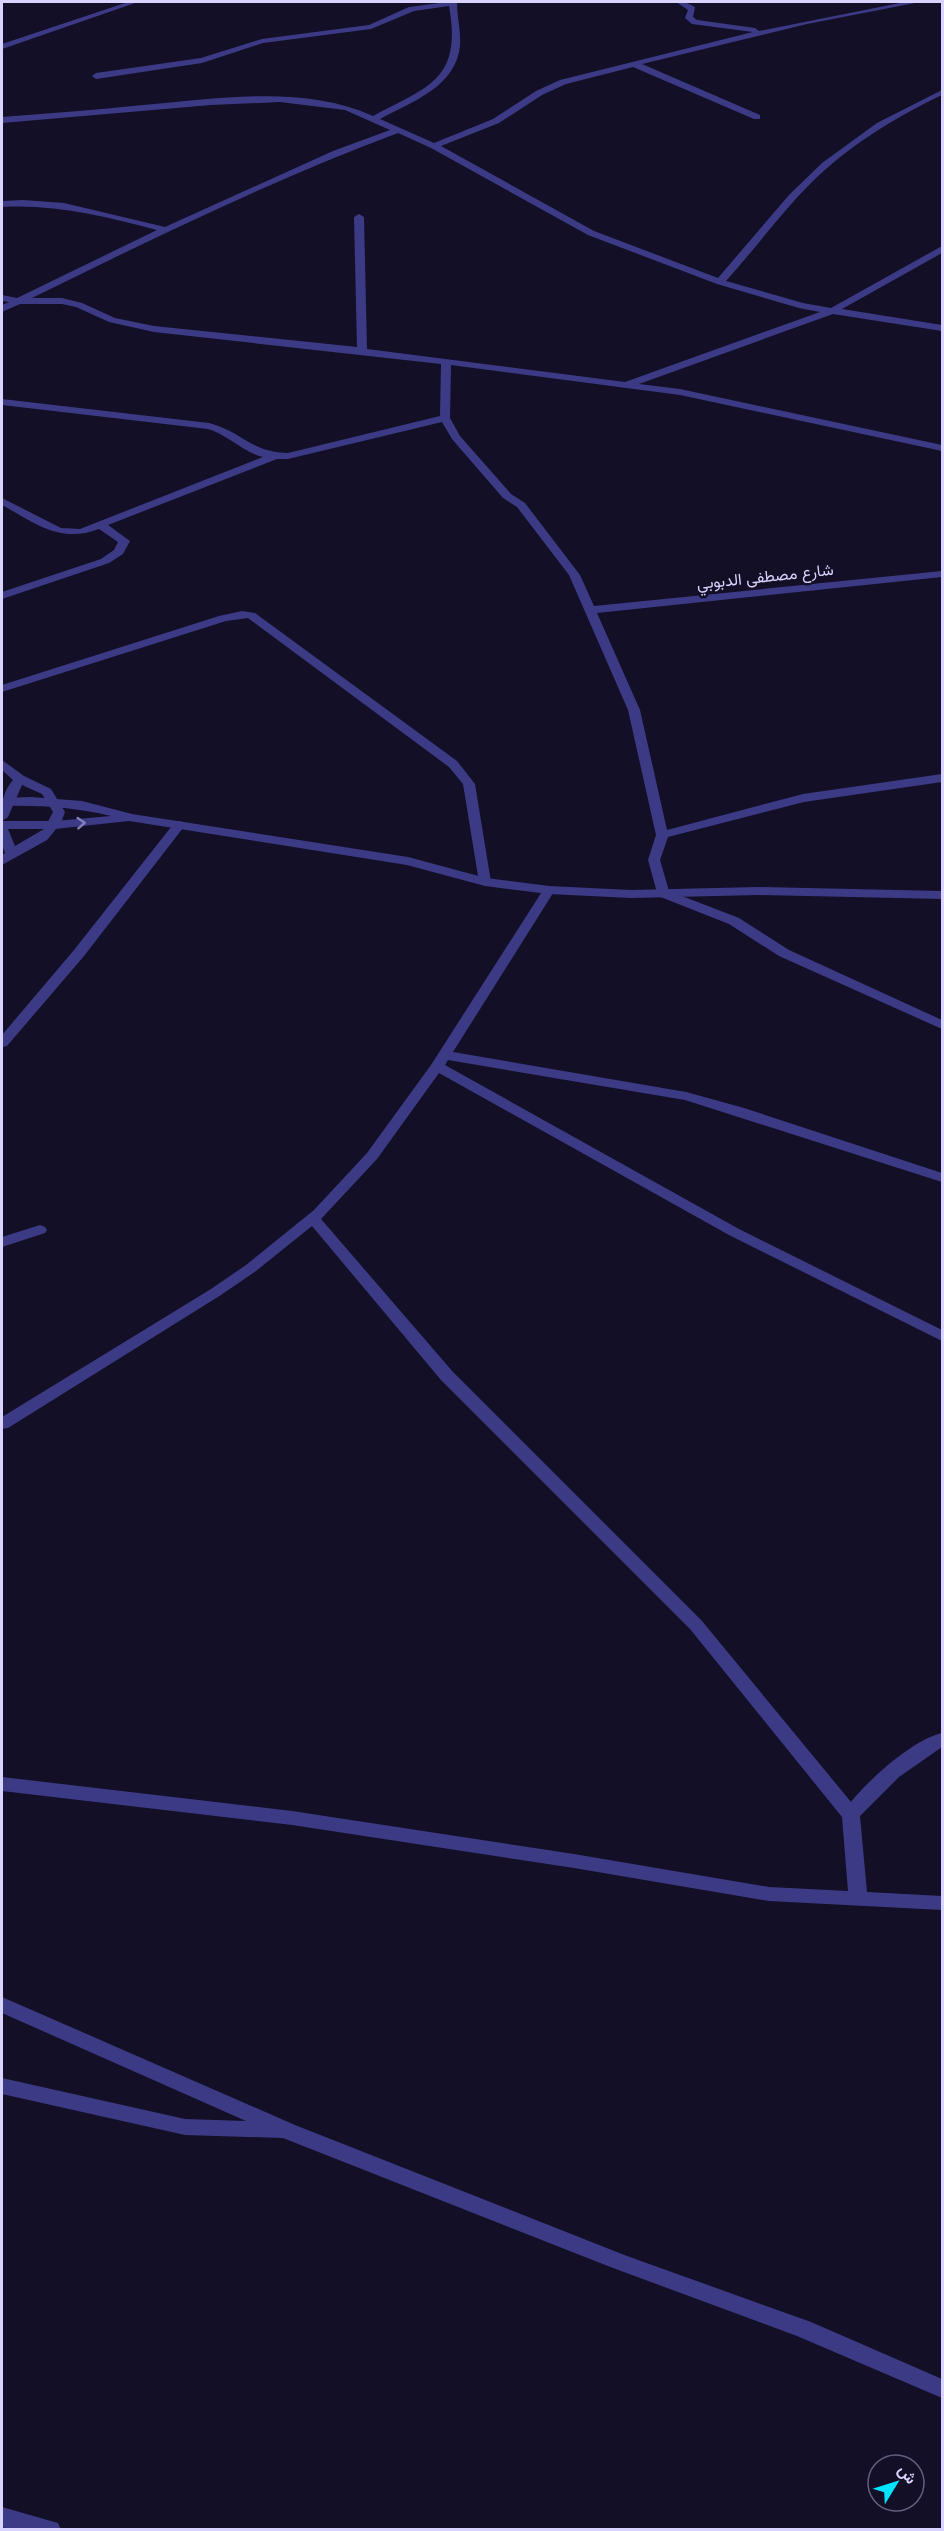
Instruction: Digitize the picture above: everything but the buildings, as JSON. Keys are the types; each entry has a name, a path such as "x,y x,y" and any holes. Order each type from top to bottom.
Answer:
{"street":[{"path":"2,47 134,2"},
{"path":"96,76 202,60 262,41 371,27 412,9 452,2 457,42 451,66 447,72 412,97 374,119"},
{"path":"680,2 690,6 692,9 689,18 695,22 768,31"},
{"path":"434,146 496,121 550,87 632,63 768,31 916,2"},
{"path":"632,63 757,117"},
{"path":"720,282 792,197 822,168 872,129 942,92"},
{"path":"2,120 212,102 273,100 334,104 434,146 591,232 720,282 802,306 942,328"},
{"path":"2,309 336,153 398,130"},
{"path":"2,204 27,202 63,206 167,230"},
{"path":"359,217 362,351"},
{"path":"626,385 834,310 942,249"},
{"path":"2,298 70,303 112,320 154,329 447,361 626,385 724,401 942,448"},
{"path":"447,361 443,404 445,418 456,436 507,496 521,506 574,575 634,710 662,835 654,860 663,893"},
{"path":"2,402 210,426 227,433 255,451 275,456 288,456 445,418"},
{"path":"2,501 59,531 81,532 275,456"},
{"path":"2,596 105,561 119,552 124,541 100,525"},
{"name":"شارع مصطفى الدبوبي","path":"591,610 942,574"},
{"path":"2,689 223,618 242,614 251,615 453,764 464,775 469,784 485,882"},
{"path":"2,764 20,779 47,792 59,812 55,825 46,836 6,857 2,827 55,825 131,818"},
{"path":"662,835 803,798 942,778"},
{"path":"2,817 4,801 20,779"},
{"path":"4,801 81,805 131,818 408,861 485,882 549,890 604,894 758,891 942,895"},
{"path":"2,1043 79,953 179,825"},
{"path":"2,1424 216,1292 259,1262 314,1218 372,1156 441,1060 549,890"},
{"path":"663,893 734,921 784,953 942,1025"},
{"path":"441,1060 686,1096 740,1110 942,1178"},
{"path":"441,1060 734,1232 942,1336"},
{"path":"314,1218 447,1376 696,1625 852,1815 858,1898"},
{"path":"2,1242 39,1230"},
{"path":"852,1815 867,1793 899,1765 942,1739"},
{"path":"2,1784 292,1818 574,1861 769,1894 942,1903"},
{"path":"2,2006 288,2131 620,2262 804,2329 942,2389"},
{"path":"2,2086 185,2127 288,2131"},
{"path":"2,2517 50,2529"}]}
